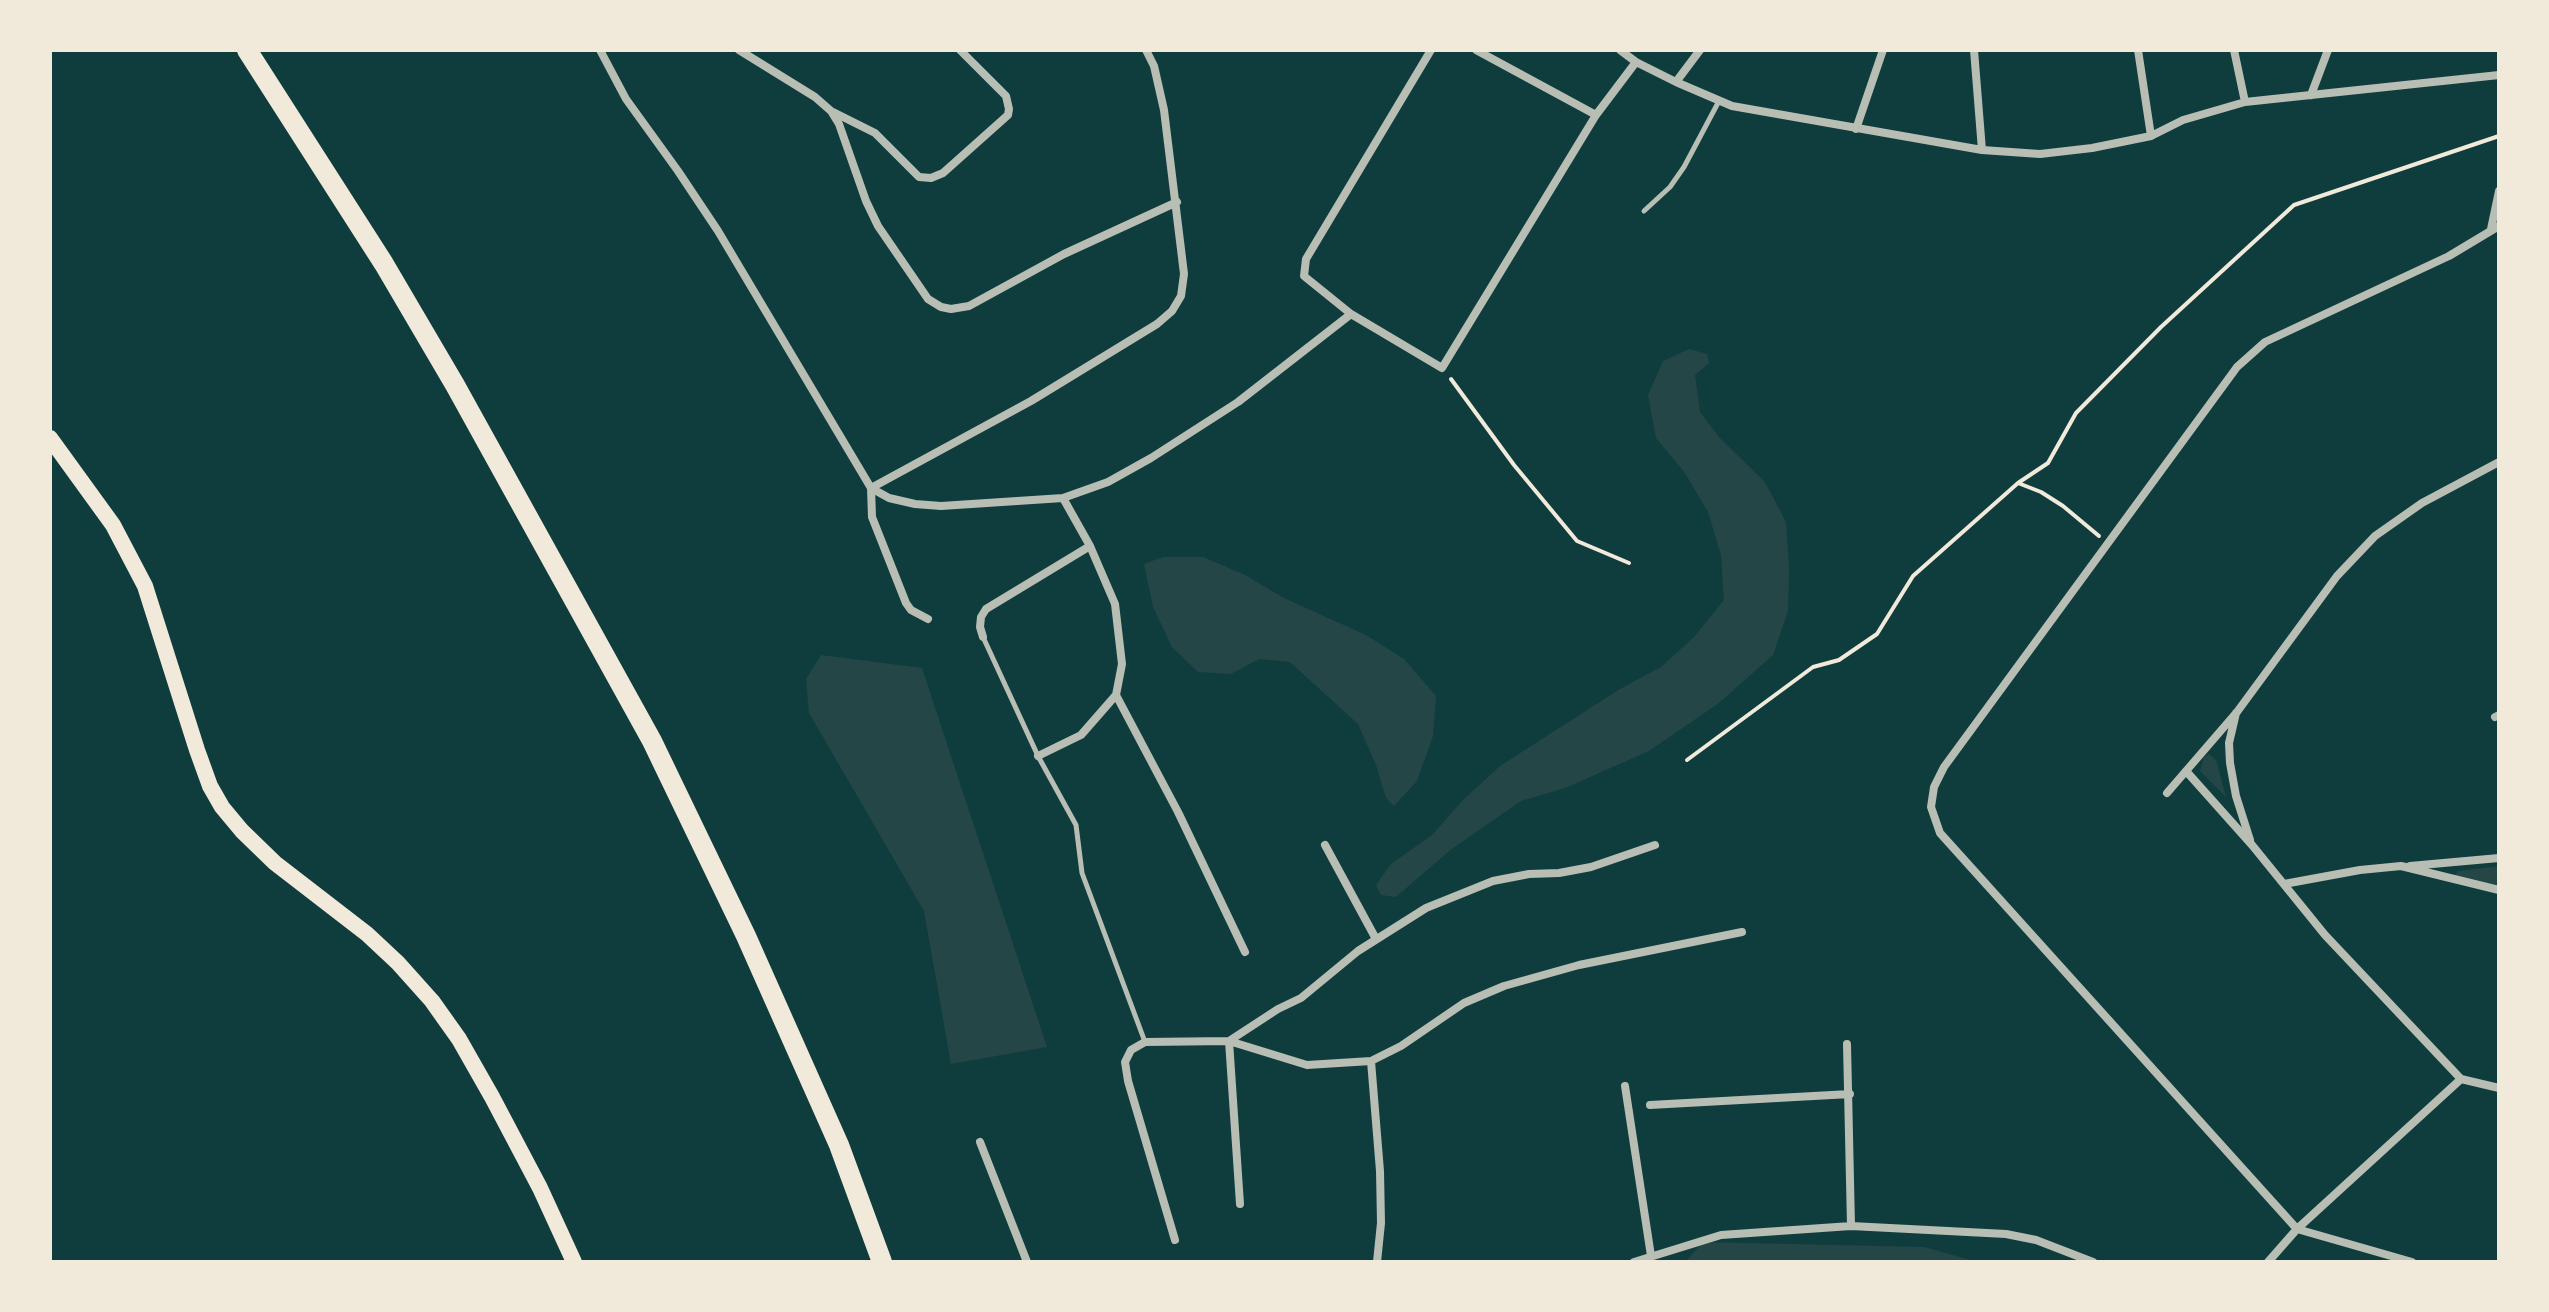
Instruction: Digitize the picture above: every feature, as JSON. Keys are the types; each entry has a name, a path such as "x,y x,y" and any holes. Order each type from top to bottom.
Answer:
{"highway":[{"path":"247,50 384,264 455,385 652,741 746,936 839,1145 882,1262"}],"main road":[{"path":"50,438 113,525 145,586 197,750 210,786 222,807 275,863 367,934 432,1001 459,1039 492,1097 540,1188 574,1262"}],"street":[{"path":"600,50 626,99 718,231 871,488 872,517 906,603 911,610 928,619"},
{"path":"739,50 815,97 831,111 875,133 919,177 931,178 943,173 1008,115 1006,96 960,50"},
{"path":"871,488 1031,401 1157,324 1172,311 1181,296 1184,274 1177,202 1164,110 1154,66 1146,50"},
{"path":"1431,50 1306,259 1304,276 1351,314 1442,368 1596,115 1636,62"},
{"path":"1476,50 1596,115"},
{"path":"1620,50 1636,62 1732,106 1982,150 2040,154 2092,148 2151,136 2183,120 2245,102 2499,75"},
{"path":"1676,82 1700,50"},
{"path":"1856,129 1883,50"},
{"path":"1974,50 1982,150"},
{"path":"2138,50 2151,136"},
{"path":"2234,50 2245,102"},
{"path":"2311,95 2328,50"},
{"path":"831,111 839,124 878,226 928,299 941,307 969,306 1064,254 1177,202"},
{"path":"2412,1262 2297,1229 1940,833 1931,807 1934,787 1944,767 2208,402 2237,367 2265,342 2449,256 2495,228 2499,191"},
{"path":"871,488 889,498 928,505 1063,498 1108,482 1238,402 1351,314"},
{"path":"2167,793 2237,712 2337,576 2375,536 2422,503 2499,462"},
{"path":"1038,756 1081,735 1116,695 1122,664 1115,604 1090,546 1063,498"},
{"path":"983,637 981,617 986,609 1090,546"},
{"path":"1116,695 1178,812 1245,952"},
{"path":"2237,712 2229,743 2230,763 2236,796 2252,845"},
{"path":"2186,771 2252,845 2325,935 2461,1079 2499,1088"},
{"path":"1325,845 1376,939"},
{"path":"1229,1041 1301,998 1376,939 1426,908 1493,881 1591,867 1655,845"},
{"path":"2284,884 2360,870 2499,858"},
{"path":"2401,866 2499,890"},
{"path":"1175,1240 1125,1062 1131,1050 1145,1042 1229,1041 1307,1065 1371,1061 1401,1046 1464,1003 1504,986 1579,965 1742,932"},
{"path":"1229,1041 1240,1204"},
{"path":"1847,1044 1851,1226"},
{"path":"1371,1061 1380,1171 1381,1223 1377,1262"},
{"path":"2268,1262 2297,1229 2461,1079"},
{"path":"1625,1086 1651,1256"},
{"path":"1650,1105 1850,1094"},
{"path":"980,1142 1027,1262"},
{"path":"1634,1262 1721,1235 1851,1226 2006,1234 2036,1240 2093,1262"}],"lane":[{"path":"1644,211 1670,187 1684,167 1720,100"},
{"path":"983,637 1038,756 1076,825 1082,873 1145,1042"}],"path":[{"path":"1687,760 1813,667 1839,660 1877,634 1913,576 2018,483 2048,463 2076,413 2161,327 2294,205 2499,136"},
{"path":"1442,368 1514,465 1577,541 1629,563"},
{"path":"2018,483 2041,492 2063,506 2107,543"}],"shaded area":[{"path":"1689,349 1707,354 1709,363 1695,375 1700,412 1719,437 1765,482 1786,522 1788,611 1773,655 1719,703 1649,751 1565,788 1521,801 1449,851 1396,897 1381,895 1376,885 1391,864 1432,835 1463,800 1500,766 1620,689 1661,667 1694,637 1724,600 1721,555 1708,512 1685,473 1656,438 1648,395 1663,361"},
{"path":"1163,557 1203,557 1366,635 1404,659 1436,696 1433,736 1417,781 1394,806 1386,798 1358,724 1290,662 1259,659 1231,674 1198,672 1172,647 1153,607 1144,564"},
{"path":"821,655 922,668 1047,1047 951,1064 924,911 809,713 806,679"},
{"path":"2209,754 2216,760 2226,797 2200,771 2204,757"},
{"path":"2499,866 2499,886 2455,876 2458,871"},
{"path":"1703,1242 1924,1247 1978,1262 1685,1262"}]}
